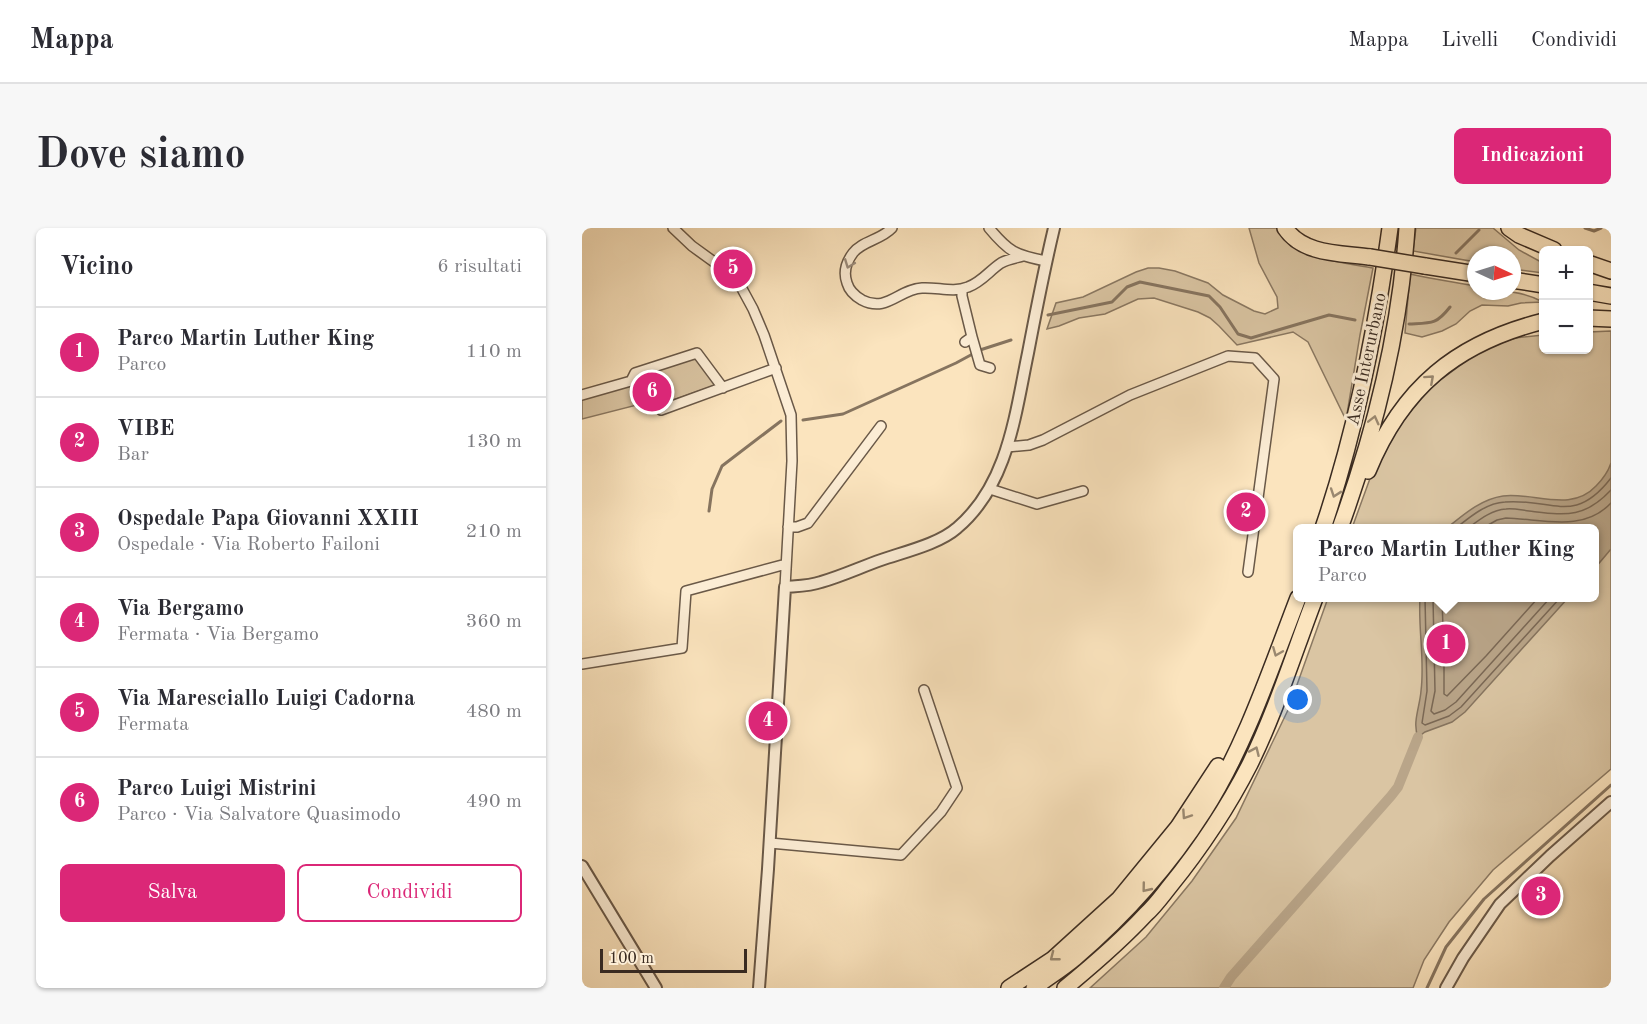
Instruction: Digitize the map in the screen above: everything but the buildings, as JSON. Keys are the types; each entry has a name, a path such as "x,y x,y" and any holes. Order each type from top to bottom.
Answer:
{"highway":[{"path":"1285,228 1293,238 1312,248 1467,273"},
{"path":"1324,524 1338,484 1363,387 1380,300 1390,228"},
{"name":"Asse Interurbano","path":"1352,496 1371,429 1398,313 1407,228"},
{"path":"1509,228 1545,246"},
{"path":"1593,265 1611,271"},
{"path":"1521,281 1539,284"},
{"path":"1593,293 1611,296"},
{"path":"1593,318 1611,319"},
{"path":"1342,524 1352,496 1362,485 1377,448 1411,397 1432,376 1459,355 1486,340 1539,322"},
{"path":"1034,988 1074,959 1136,900 1205,810 1238,748 1296,602"},
{"path":"1065,988 1103,957 1148,913 1179,875 1228,802 1250,763 1314,602"},
{"path":"1009,988 1053,959 1119,899 1178,827 1215,773 1235,733 1252,714"},
{"path":"1078,988 1133,939 1148,913"}],"street":[{"path":"673,228 692,246 732,275 740,285 753,309 776,368 791,416 792,461 785,587 759,988"},
{"path":"892,228 880,238 855,250 849,260 845,272 847,284 855,296 866,302 877,304 888,302 920,288 962,289 982,279 1003,262 1023,256"},
{"path":"989,228 1005,247 1023,256 1046,261"},
{"path":"785,587 819,583 935,541 955,530 970,516 990,489 1013,428 1054,228"},
{"path":"962,289 968,339 976,352 980,365 990,368"},
{"path":"582,395 631,381 635,373 697,353 723,388"},
{"path":"1007,447 1029,445 1043,440 1130,395 1228,356 1255,358 1274,379 1248,573"},
{"path":"661,410 776,368"},
{"path":"788,527 808,523 881,426"},
{"path":"990,489 1036,504 1083,491"},
{"path":"582,664 682,648 686,591 786,564"},
{"path":"770,843 901,855 941,812 957,788 924,690"},
{"path":"1446,988 1463,958 1500,904 1611,802"},
{"path":"582,866 656,988"}],"shaded area":[{"path":"1249,228 1277,228 1288,243 1305,253 1328,260 1373,268 1346,420 1308,342 1293,332 1237,345 1210,318 1154,298 1138,299 1105,314 1079,318 1047,329 1056,303 1083,297 1148,268 1175,271 1208,283 1223,295 1254,311 1265,314 1278,308 1277,297 1259,263"},
{"path":"1416,228 1493,228 1514,246 1467,246 1467,260 1413,251"},
{"path":"1521,251 1539,261 1539,272 1521,270"},
{"path":"1410,274 1467,284 1467,300 1521,300 1521,294 1539,300 1539,302 1508,306 1482,305 1442,331 1422,337 1405,333"},
{"path":"1611,331 1611,769 1493,870 1449,922 1424,960 1413,988 1090,988 1146,937 1192,881 1236,818 1288,710 1327,602 1599,602 1599,524 1353,524 1376,462 1401,423 1431,387 1481,350 1515,338 1539,335 1539,354 1593,354 1593,332"},
{"path":"695,358 716,385 659,405 656,400 582,419 582,399 638,383 644,375"}],"water":[{"path":"1611,463 1611,549 1599,563 1599,524 1452,524 1487,500 1503,496 1552,500 1575,498 1586,494 1596,486"},
{"path":"1420,602 1564,602 1465,712 1452,722 1418,737 1416,720 1422,679"}],"waterway":[{"path":"1585,228 1594,231 1601,228"},
{"path":"1456,253 1479,230"},
{"path":"1048,315 1112,302 1127,287 1140,282 1209,296 1220,307 1238,334 1251,338 1329,315 1355,320"},
{"path":"1409,324 1437,320 1450,307"},
{"path":"803,420 843,414 980,350 1011,340"},
{"path":"709,511 712,489 722,466 781,421"},
{"path":"1224,988 1231,977 1398,787 1418,737"},
{"path":"1427,988 1446,947 1484,899 1611,785"}],"place":[{"name":"Via Maresciallo Luigi Cadorna","path":"733,269"},
{"name":"Parco Luigi Mistrini","path":"652,392"},
{"name":"VIBE","path":"1246,512"},
{"name":"Parco Martin Luther King","path":"1446,644"},
{"name":"Via Bergamo","path":"768,721"},
{"name":"Ospedale Papa Giovanni XXIII","path":"1541,896"}]}
